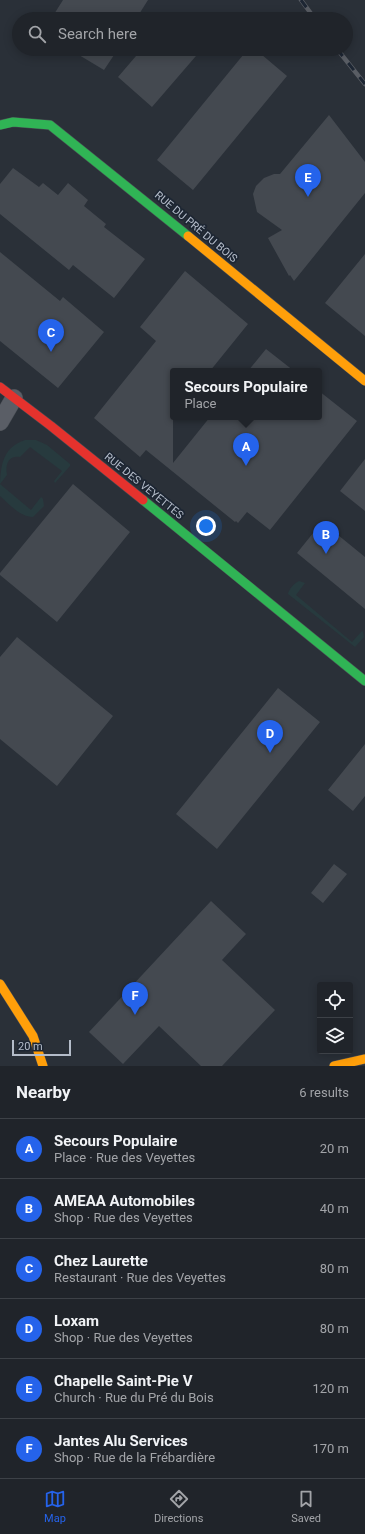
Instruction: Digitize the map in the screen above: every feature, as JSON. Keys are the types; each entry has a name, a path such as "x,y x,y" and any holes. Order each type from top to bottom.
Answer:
{"street":[{"name":"RUE DU PRÉ DU BOIS","path":"0,125 13,122 50,125 157,210 365,381"},
{"name":"RUE DES VEYETTES","path":"0,387 51,426 365,681"},
{"path":"0,422 14,398"},
{"path":"0,984 33,1036 43,1066"},
{"path":"334,1066 365,1059"}],"green space":[{"path":"25,440 36,440 47,445 70,464 70,466 55,483 54,481 62,471 30,447 20,457 10,459 6,468 7,475 0,484 1,469 6,454 11,448"},
{"path":"0,484 31,510 41,497 43,499 44,506 33,517 24,515 15,510 0,496"},
{"path":"299,581 305,583 296,595 352,642 362,631 363,632 364,637 355,647 288,594 292,586"}],"building":[{"path":"63,0 148,0 140,12 55,12"},
{"path":"81,56 113,56 104,70"},
{"path":"136,56 196,56 152,107 118,77"},
{"path":"242,56 263,56 287,76 193,190 157,160"},
{"path":"329,115 365,162 365,193 294,281 290,275 289,276 268,238 282,230 257,212 253,194 256,186 264,178 274,174 280,174"},
{"path":"13,168 39,187 43,183 58,195 68,183 88,200 84,206 106,224 104,227 145,259 114,298 73,265 69,270 0,214 0,184"},
{"path":"0,252 60,301 63,297 104,332 58,388 0,341"},
{"path":"365,254 365,336 325,303"},
{"path":"185,271 248,324 212,368 170,368 170,420 173,420 173,463 208,420 322,420 322,393 357,421 270,530 247,512 238,523 236,521 235,522 146,450 140,457 94,418 156,341 140,327"},
{"path":"266,349 290,368 250,368"},
{"path":"365,459 365,511 340,491"},
{"path":"73,484 130,532 57,622 0,575 0,573"},
{"path":"322,522 365,557 365,609 297,553"},
{"path":"17,637 113,716 57,786 0,739 0,657"},
{"path":"278,688 320,722 217,849 176,814"},
{"path":"365,744 365,796 353,811 328,790"},
{"path":"334,864 347,874 323,903 311,893"},
{"path":"211,901 246,934 222,960 275,1010 222,1066 201,1066 159,1026 123,1064 89,1032"}],"railway":[{"path":"301,0 310,12"},
{"path":"343,56 365,84"}],"traffic: fast":[{"path":"0,125 13,122 50,125 188,236"},
{"path":"143,500 365,681"}],"traffic: slow":[{"path":"188,236 365,381"},
{"path":"0,984 33,1036 43,1066"},
{"path":"334,1066 365,1059"}],"traffic: jam":[{"path":"0,387 143,500"}],"place":[{"name":"Chapelle Saint-Pie V","path":"308,197"},
{"name":"Chez Laurette","path":"51,352"},
{"name":"Secours Populaire","path":"246,466"},
{"name":"AMEAA Automobiles","path":"326,554"},
{"name":"Loxam","path":"270,753"},
{"name":"Jantes Alu Services","path":"135,1015"}]}
